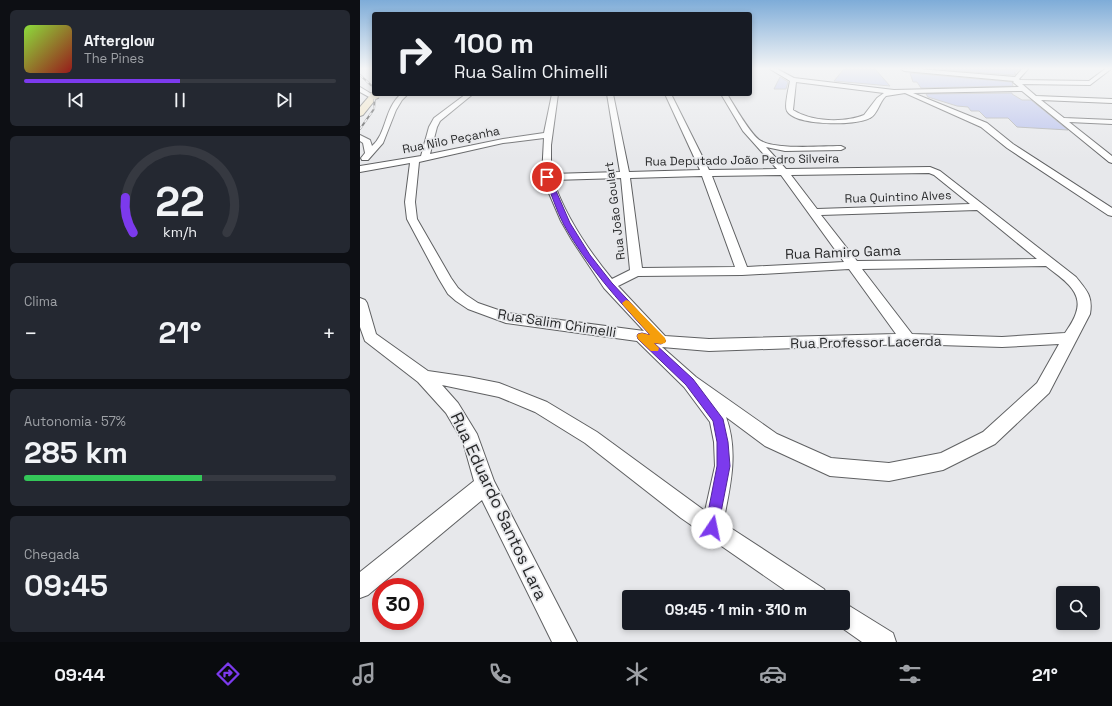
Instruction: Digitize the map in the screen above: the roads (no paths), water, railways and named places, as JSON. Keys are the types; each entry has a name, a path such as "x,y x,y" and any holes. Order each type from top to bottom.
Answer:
{"main road":[{"path":"360,113 372,99"}],"street":[{"path":"360,168 369,152 379,143 390,114 400,99"},
{"name":"Rua Salim Chimelli","path":"464,99 437,120 433,127 420,159 410,202 412,219 453,291 473,306 506,318 642,336 661,341"},
{"path":"554,99 547,135 547,177 567,223 587,256 609,285 661,341"},
{"name":"Rua João Goulart","path":"609,285 636,272 625,174 611,99"},
{"path":"670,99 706,172 742,271"},
{"path":"727,99 746,129 784,172 815,212 908,339"},
{"path":"790,99 790,111 800,117 820,120 852,121 869,116 881,99"},
{"path":"916,99 984,125 1010,146 1112,213"},
{"path":"1034,99 1112,160"},
{"path":"1058,99 1112,101"},
{"path":"1063,120 1112,122"},
{"name":"Rua Nilo Peçanha","path":"360,168 420,159 503,142 547,135"},
{"path":"360,137 367,142 369,152"},
{"path":"759,143 785,149 842,148"},
{"name":"Rua Deputado João Pedro Silveira","path":"547,177 706,172 923,170 937,173 982,208"},
{"path":"642,336 690,382 771,440 830,467 889,472 943,461 989,438 1043,388 1083,314 1085,303 1082,293 1072,280 982,208"},
{"name":"Rua Quintino Alves","path":"815,212 982,208"},
{"name":"Rua Ramiro Gama","path":"636,272 742,271 854,265 1051,262"},
{"path":"360,303 365,339"},
{"name":"Rua Professor Lacerda","path":"661,341 709,345 908,339 1002,342 1071,338"},
{"name":"Rua Eduardo Santos Lara","path":"365,339 424,376 452,408 471,440 485,486 565,642"},
{"path":"424,376 457,381 508,393 541,406 578,428 712,528 805,590"},
{"path":"690,382 718,419 723,442 724,466 712,528"},
{"path":"360,587 485,486"},
{"path":"850,620 884,642"}],"railway":[{"path":"360,129 374,109 375,99"}]}
